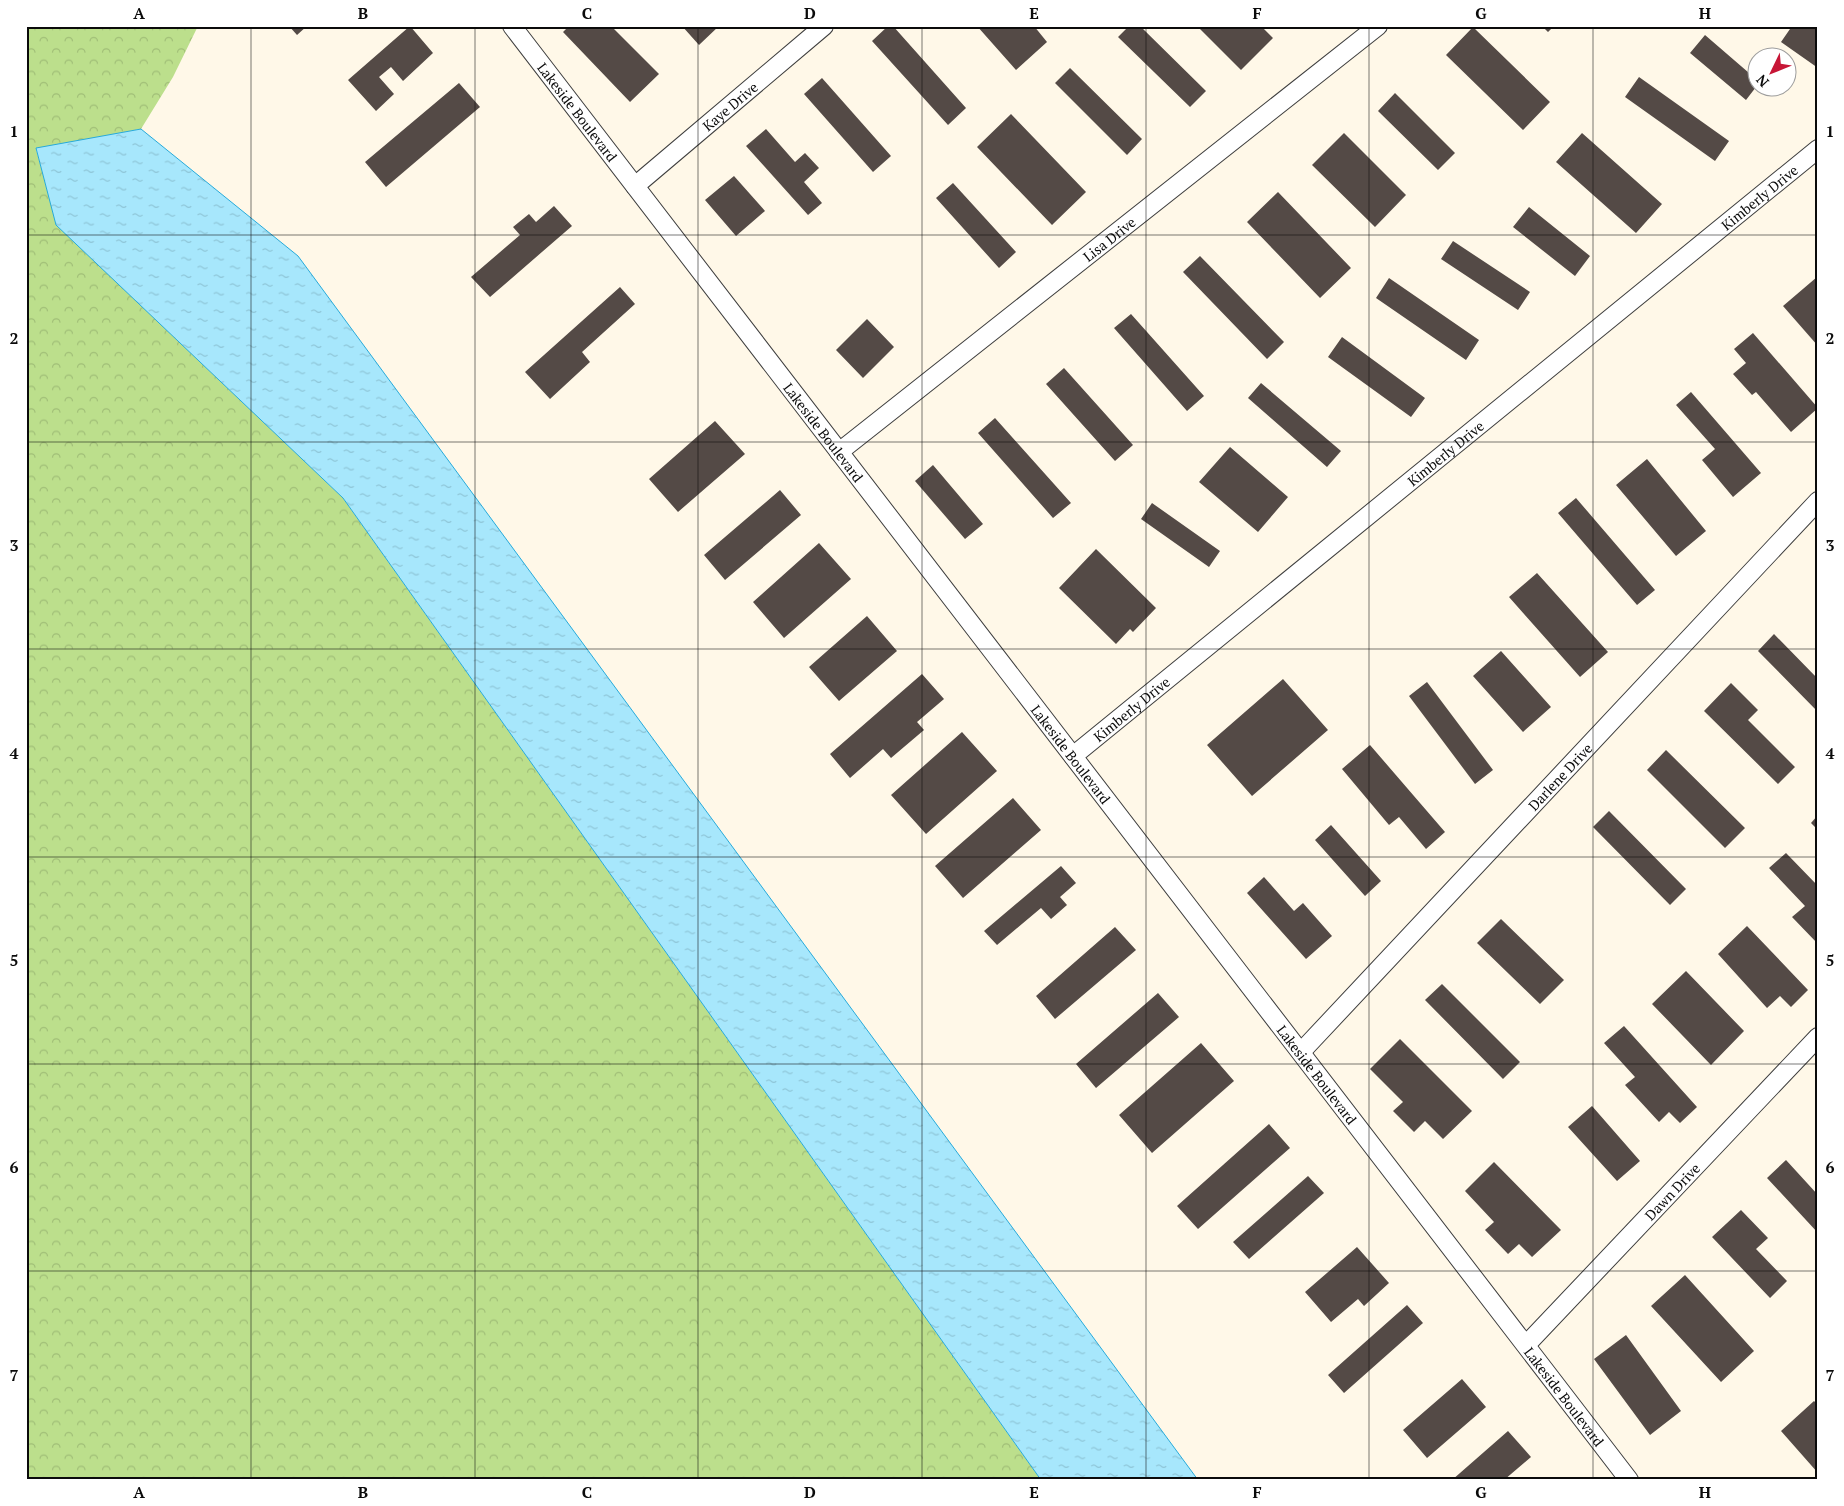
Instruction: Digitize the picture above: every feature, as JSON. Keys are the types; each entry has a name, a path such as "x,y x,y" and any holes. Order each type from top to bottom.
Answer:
{"lane":[{"name":"Lakeside Boulevard","path":"512,26 1629,1480"},
{"name":"Kaye Drive","path":"635,186 824,26"},
{"name":"Lisa Drive","path":"839,452 1378,26"},
{"name":"Kimberly Drive","path":"1073,756 1818,149"},
{"name":"Darlene Drive","path":"1301,1052 1818,501"},
{"name":"Dawn Drive","path":"1526,1345 1818,1037"}],"green space":[{"path":"26,26 198,26 173,77 141,129 36,149 57,225 343,498 1041,1480 26,1480"}],"water":[{"path":"141,129 298,256 1198,1480 1041,1480 343,498 56,225 36,148"}],"building":[{"path":"289,26 307,26 297,35"},
{"path":"410,26 433,53 403,81 391,67 379,77 394,94 376,111 348,80"},
{"path":"569,26 611,26 659,74 630,102 563,32"},
{"path":"682,26 719,26 699,45"},
{"path":"888,26 893,26 966,108 948,125 872,41"},
{"path":"977,26 1034,26 1047,42 1016,70"},
{"path":"1129,26 1140,26 1206,91 1190,107 1118,37"},
{"path":"1197,26 1261,26 1273,38 1241,70"},
{"path":"1542,26 1554,26 1548,32"},
{"path":"1787,26 1818,26 1818,68 1796,53 1796,48 1790,48 1781,42 1790,29"},
{"path":"1473,27 1550,102 1523,130 1446,55"},
{"path":"1705,35 1746,70 1746,98 1748,98 1746,100 1690,53"},
{"path":"1070,68 1142,139 1127,155 1055,83"},
{"path":"1639,77 1729,141 1715,161 1625,97"},
{"path":"822,78 891,156 873,172 804,94"},
{"path":"459,83 480,107 386,187 365,162"},
{"path":"1395,93 1455,153 1438,170 1378,111"},
{"path":"1011,114 1086,192 1052,225 977,147"},
{"path":"766,129 795,162 805,153 819,168 804,182 822,203 808,215 746,146"},
{"path":"1344,133 1406,195 1375,227 1312,165"},
{"path":"1582,133 1662,204 1636,233 1556,162"},
{"path":"734,176 765,211 736,236 705,200"},
{"path":"953,183 1016,252 999,268 936,198"},
{"path":"1278,192 1351,268 1320,298 1247,222"},
{"path":"554,206 572,226 490,297 471,277 520,235 513,227 529,214 536,222"},
{"path":"1529,207 1590,256 1575,276 1513,227"},
{"path":"1453,241 1530,292 1518,310 1441,259"},
{"path":"1200,256 1284,342 1267,359 1183,272"},
{"path":"1389,278 1479,340 1466,360 1376,298"},
{"path":"1818,278 1818,346 1783,306"},
{"path":"620,287 635,304 582,352 590,362 550,399 525,372"},
{"path":"1131,314 1204,396 1187,411 1114,328"},
{"path":"867,319 894,347 863,378 836,350"},
{"path":"1753,333 1818,408 1791,432 1756,392 1752,395 1733,374 1746,363 1734,349"},
{"path":"1342,337 1425,398 1411,417 1328,357"},
{"path":"1064,368 1133,445 1115,461 1046,384"},
{"path":"1261,383 1341,451 1327,467 1248,398"},
{"path":"1691,392 1761,473 1733,497 1702,460 1715,449 1676,405"},
{"path":"995,418 1071,503 1053,518 978,433"},
{"path":"715,421 745,454 678,512 649,479"},
{"path":"1230,447 1288,497 1258,532 1199,482"},
{"path":"1647,459 1706,531 1676,556 1616,485"},
{"path":"933,465 983,524 965,539 915,481"},
{"path":"780,490 801,515 725,580 704,555"},
{"path":"1576,498 1655,590 1637,605 1558,513"},
{"path":"1152,503 1220,551 1209,567 1141,519"},
{"path":"819,543 851,579 784,638 753,602"},
{"path":"1096,549 1156,608 1133,632 1130,629 1116,644 1059,588"},
{"path":"1537,573 1608,652 1580,677 1509,597"},
{"path":"867,616 897,651 839,701 809,667"},
{"path":"1774,634 1818,679 1818,712 1758,651"},
{"path":"1501,651 1551,707 1523,732 1473,676"},
{"path":"922,674 944,699 917,722 924,730 891,758 883,749 850,778 830,754"},
{"path":"1283,679 1328,730 1252,796 1207,745"},
{"path":"1427,682 1493,770 1475,784 1409,696"},
{"path":"1731,683 1758,710 1748,720 1795,767 1778,784 1704,711"},
{"path":"962,732 997,771 926,834 891,795"},
{"path":"1370,745 1445,832 1426,849 1399,817 1389,825 1342,769"},
{"path":"1666,750 1745,828 1725,848 1647,770"},
{"path":"1013,798 1041,830 963,898 935,866"},
{"path":"1609,811 1686,889 1670,905 1593,827"},
{"path":"1818,815 1818,830 1811,823"},
{"path":"1331,825 1381,881 1365,896 1315,840"},
{"path":"1786,853 1818,886 1818,944 1792,917 1805,906 1769,868"},
{"path":"1061,866 1076,883 1060,897 1067,905 1051,919 1041,908 997,945 984,931"},
{"path":"1264,877 1294,911 1303,903 1332,936 1306,959 1247,893"},
{"path":"1501,919 1564,980 1540,1004 1477,943"},
{"path":"1747,926 1808,990 1791,1007 1780,996 1767,1008 1718,954"},
{"path":"1115,927 1136,950 1055,1019 1036,996"},
{"path":"1686,971 1744,1031 1711,1065 1652,1004"},
{"path":"1442,984 1520,1062 1503,1079 1425,1000"},
{"path":"1158,993 1179,1017 1096,1088 1076,1064"},
{"path":"1624,1026 1697,1107 1680,1123 1669,1112 1659,1122 1625,1085 1635,1077 1604,1043"},
{"path":"1400,1039 1472,1111 1443,1139 1425,1121 1414,1132 1393,1111 1403,1102 1370,1069"},
{"path":"1201,1043 1234,1081 1152,1153 1119,1115"},
{"path":"1592,1106 1640,1161 1617,1181 1568,1127"},
{"path":"1269,1124 1290,1148 1198,1229 1177,1206"},
{"path":"1786,1160 1818,1195 1818,1233 1767,1178"},
{"path":"1494,1162 1561,1230 1532,1257 1519,1244 1508,1254 1485,1230 1494,1222 1465,1191"},
{"path":"1308,1176 1324,1193 1249,1259 1233,1242"},
{"path":"1741,1210 1768,1238 1756,1249 1787,1281 1770,1298 1712,1237"},
{"path":"1357,1247 1389,1283 1364,1306 1358,1299 1331,1322 1305,1292"},
{"path":"1685,1275 1754,1351 1721,1382 1651,1306"},
{"path":"1407,1305 1423,1323 1344,1393 1328,1375"},
{"path":"1626,1335 1681,1411 1650,1435 1594,1359"},
{"path":"1462,1379 1486,1407 1427,1458 1403,1430"},
{"path":"1814,1401 1818,1405 1818,1473 1781,1431"},
{"path":"1508,1431 1531,1457 1504,1480 1452,1480"}]}
